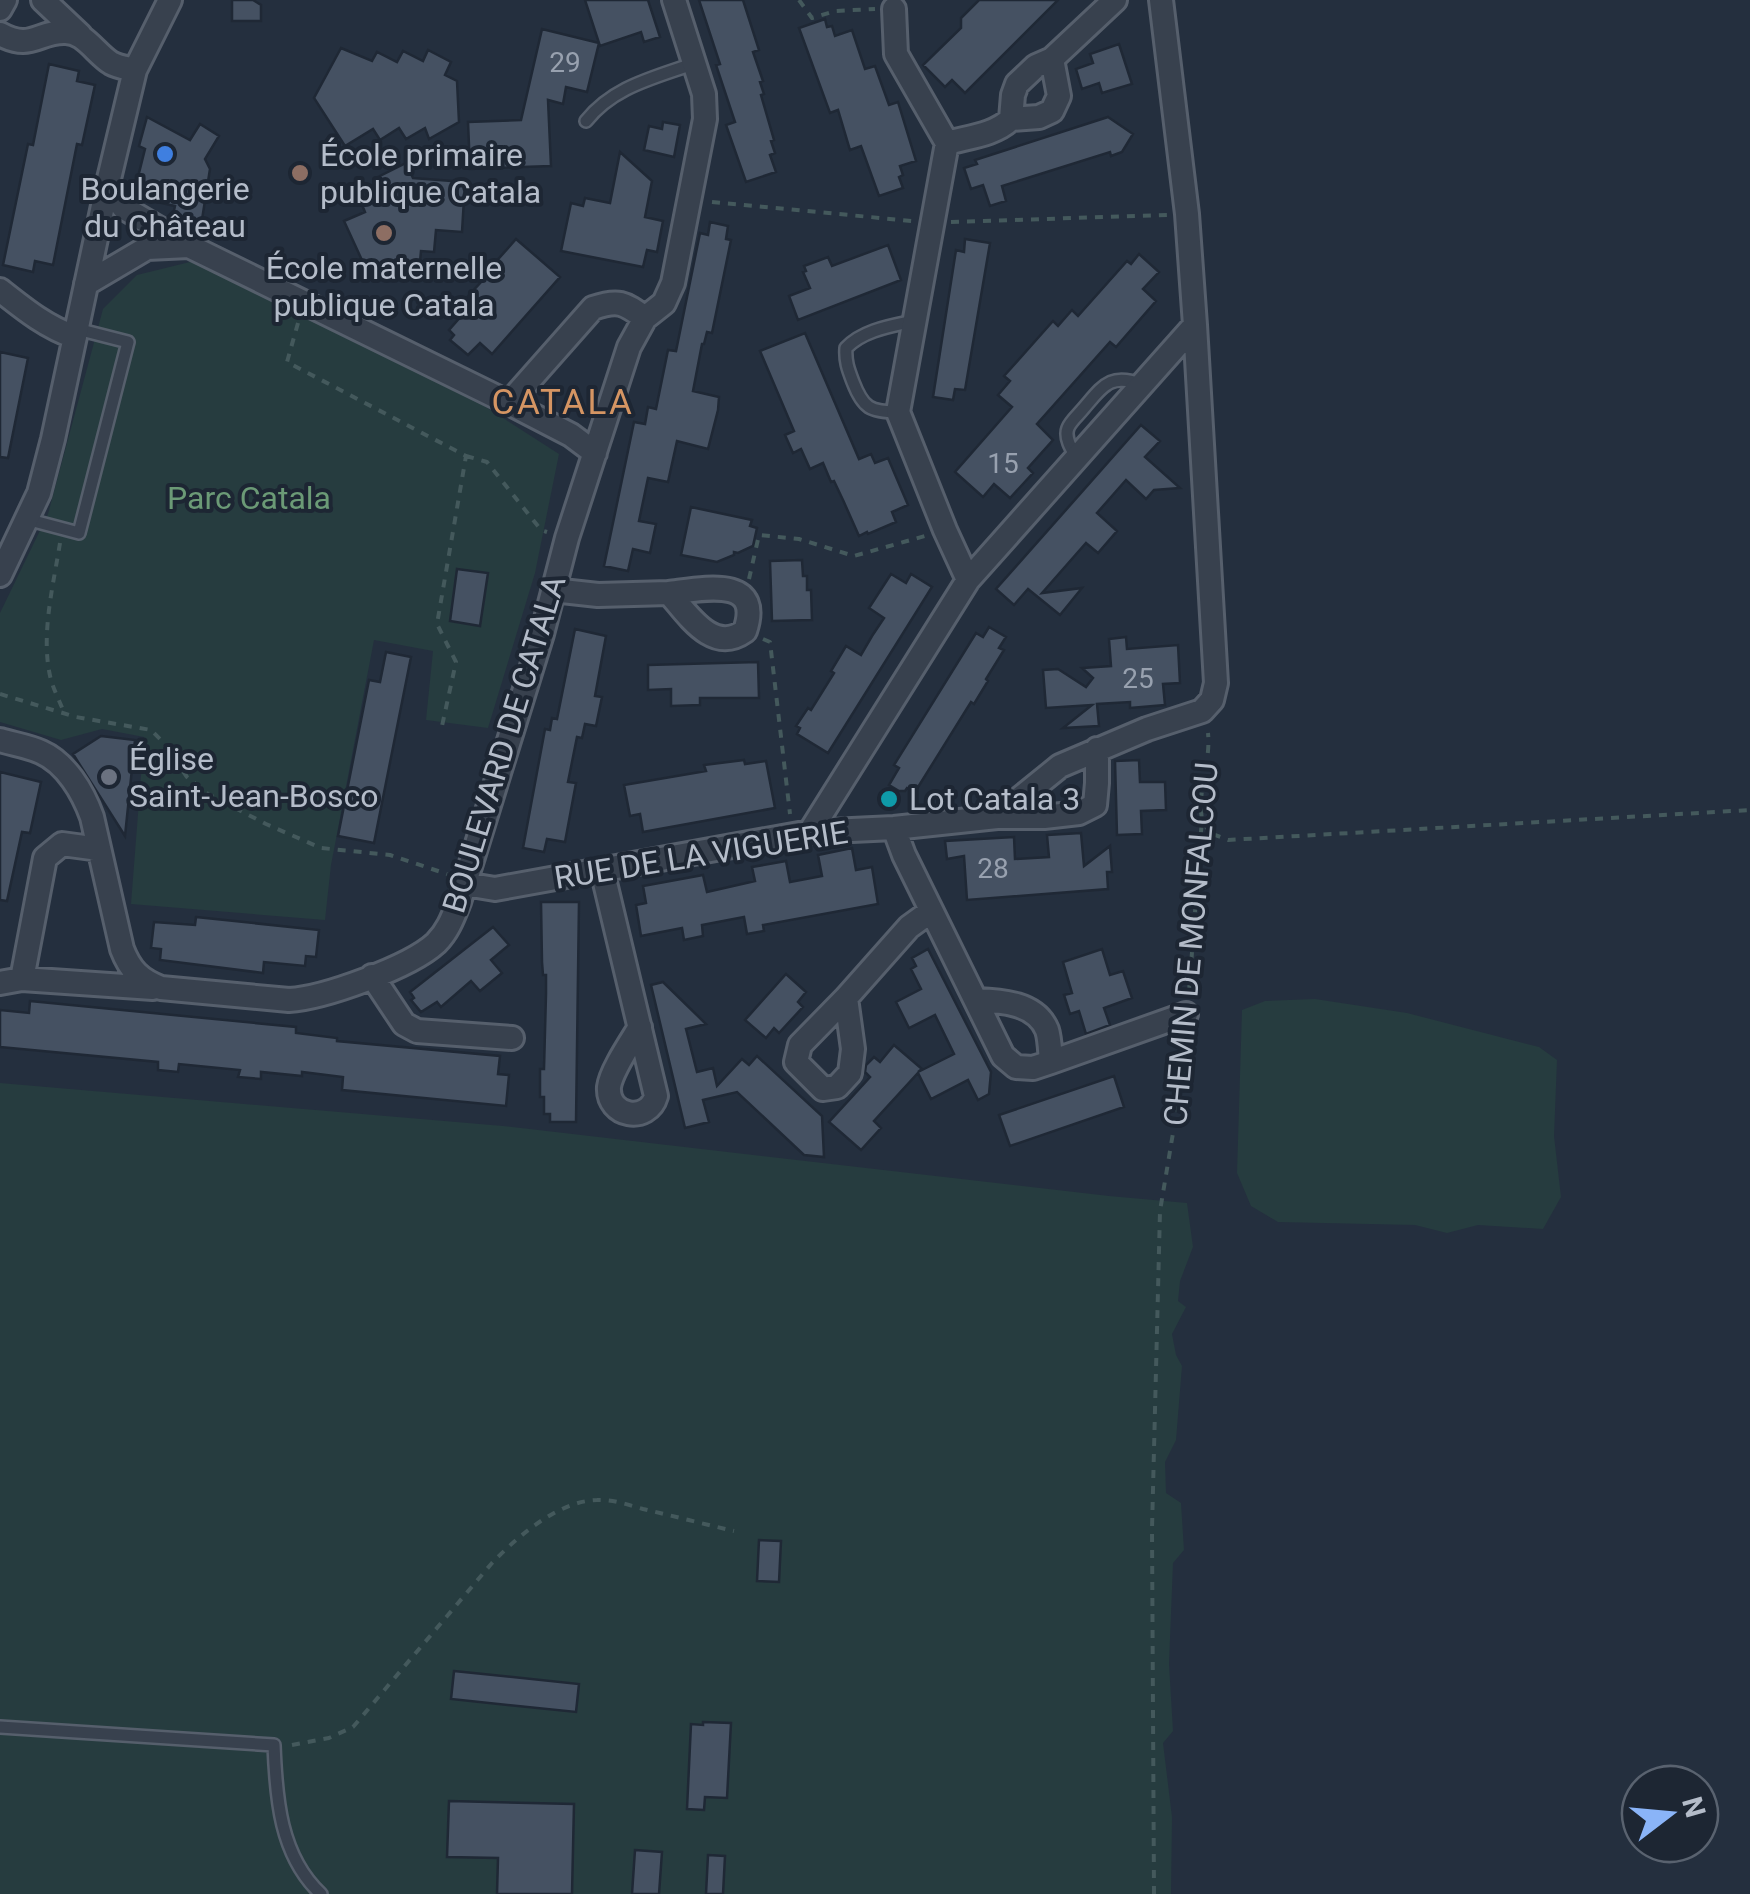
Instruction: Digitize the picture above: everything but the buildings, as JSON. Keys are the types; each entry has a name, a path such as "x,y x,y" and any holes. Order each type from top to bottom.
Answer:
{"street":[{"path":"0,9 5,0"},
{"path":"43,0 112,64 135,70"},
{"path":"0,576 39,493 135,70 170,0"},
{"name":"BOULEVARD DE CATALA","path":"11,981 161,988 289,1000 326,995 372,976 420,954 445,932 465,884 567,538 629,346 645,318 664,302 673,284 705,118 704,94 674,0"},
{"path":"947,142 1004,126 1011,119 1017,84 1036,66 1052,59 1115,0"},
{"path":"997,817 1060,766 1202,711 1212,700 1216,683 1196,325 1160,0"},
{"path":"894,8 896,54 947,142 898,412 968,580"},
{"path":"0,34 11,40 29,41 65,31 83,38"},
{"path":"1011,119 1039,117 1057,104 1052,59"},
{"path":"106,187 124,208 189,246 510,402 596,453"},
{"path":"86,284 146,248 189,246"},
{"path":"0,290 57,331 76,333"},
{"path":"510,402 593,308 610,302 625,304 645,318"},
{"path":"801,834 968,580 1196,325"},
{"path":"553,590 598,595 735,590 750,608 746,631 724,640 709,636 669,594"},
{"path":"0,740 52,758 86,800 122,949 128,963 145,982 161,988"},
{"name":"RUE DE LA VIGUERIE","path":"465,884 495,889 801,834 1079,813 1095,805 1096,749"},
{"path":"894,828 931,912 1004,1056 1016,1067 1033,1068 1186,1014"},
{"path":"11,981 45,858 62,844 100,849"},
{"path":"602,870 640,1028"},
{"path":"846,998 910,927 931,912"},
{"path":"372,976 404,1024 417,1031 512,1038"},
{"path":"976,1000 1003,1001 1036,1012 1047,1030 1051,1062"}],"lane":[{"path":"586,121 618,91 695,63"},
{"path":"898,412 878,412 866,406 845,362 846,348 855,338 914,321"},
{"path":"26,520 79,533 128,342 76,333"},
{"path":"0,1726 274,1745 276,1796 288,1845 306,1880 321,1894"}],"path":[{"path":"799,0 812,18 835,10 894,8"},
{"path":"304,304 287,362 466,456 488,462 541,530"},
{"path":"442,726 456,662 437,624 466,456"},
{"path":"62,529 47,650 51,681 64,713"},
{"path":"745,598 759,536 799,539 854,556 945,530"},
{"path":"746,631 770,642 801,834"},
{"path":"0,694 64,713 151,730 188,777 208,794 266,824 321,848 390,855 434,869"},
{"name":"CHEMIN DE MONFALCOU","path":"1154,1894 1152,1530 1159,1231 1186,1055 1200,808 1210,754 1202,711"},
{"path":"1202,819 1210,834 1228,840 1750,810"},
{"path":"274,1745 329,1738 353,1727 512,1542 572,1506 596,1500 619,1503 734,1531"}],"green space":[{"name":"Parc Catala","path":"194,261 464,393 559,454 535,573 488,728 426,720 433,651 374,640 331,865 325,920 131,904 144,737 102,729 61,740 0,722 0,613 48,514 103,309 137,275"},
{"path":"1315,999 1407,1013 1539,1047 1557,1060 1554,1136 1561,1197 1543,1229 1478,1225 1447,1233 1415,1225 1278,1222 1251,1206 1237,1173 1242,1010 1265,1001"},
{"path":"0,1083 503,1126 1187,1203 1193,1247 1180,1281 1178,1301 1186,1307 1172,1334 1182,1366 1176,1440 1165,1462 1166,1493 1181,1503 1184,1550 1173,1563 1169,1664 1173,1731 1163,1743 1172,1817 1171,1894 0,1894"}],"place":[{"name":"Boulangerie du Château","path":"165,154"},
{"name":"École primaire publique Catala","path":"300,173"},
{"name":"École maternelle publique Catala","path":"384,233"},
{"name":"Église Saint-Jean-Bosco","path":"109,777"},
{"name":"Lot Catala 3","path":"889,799"}],"district":[{"name":"CATALA","path":"563,402"}]}
